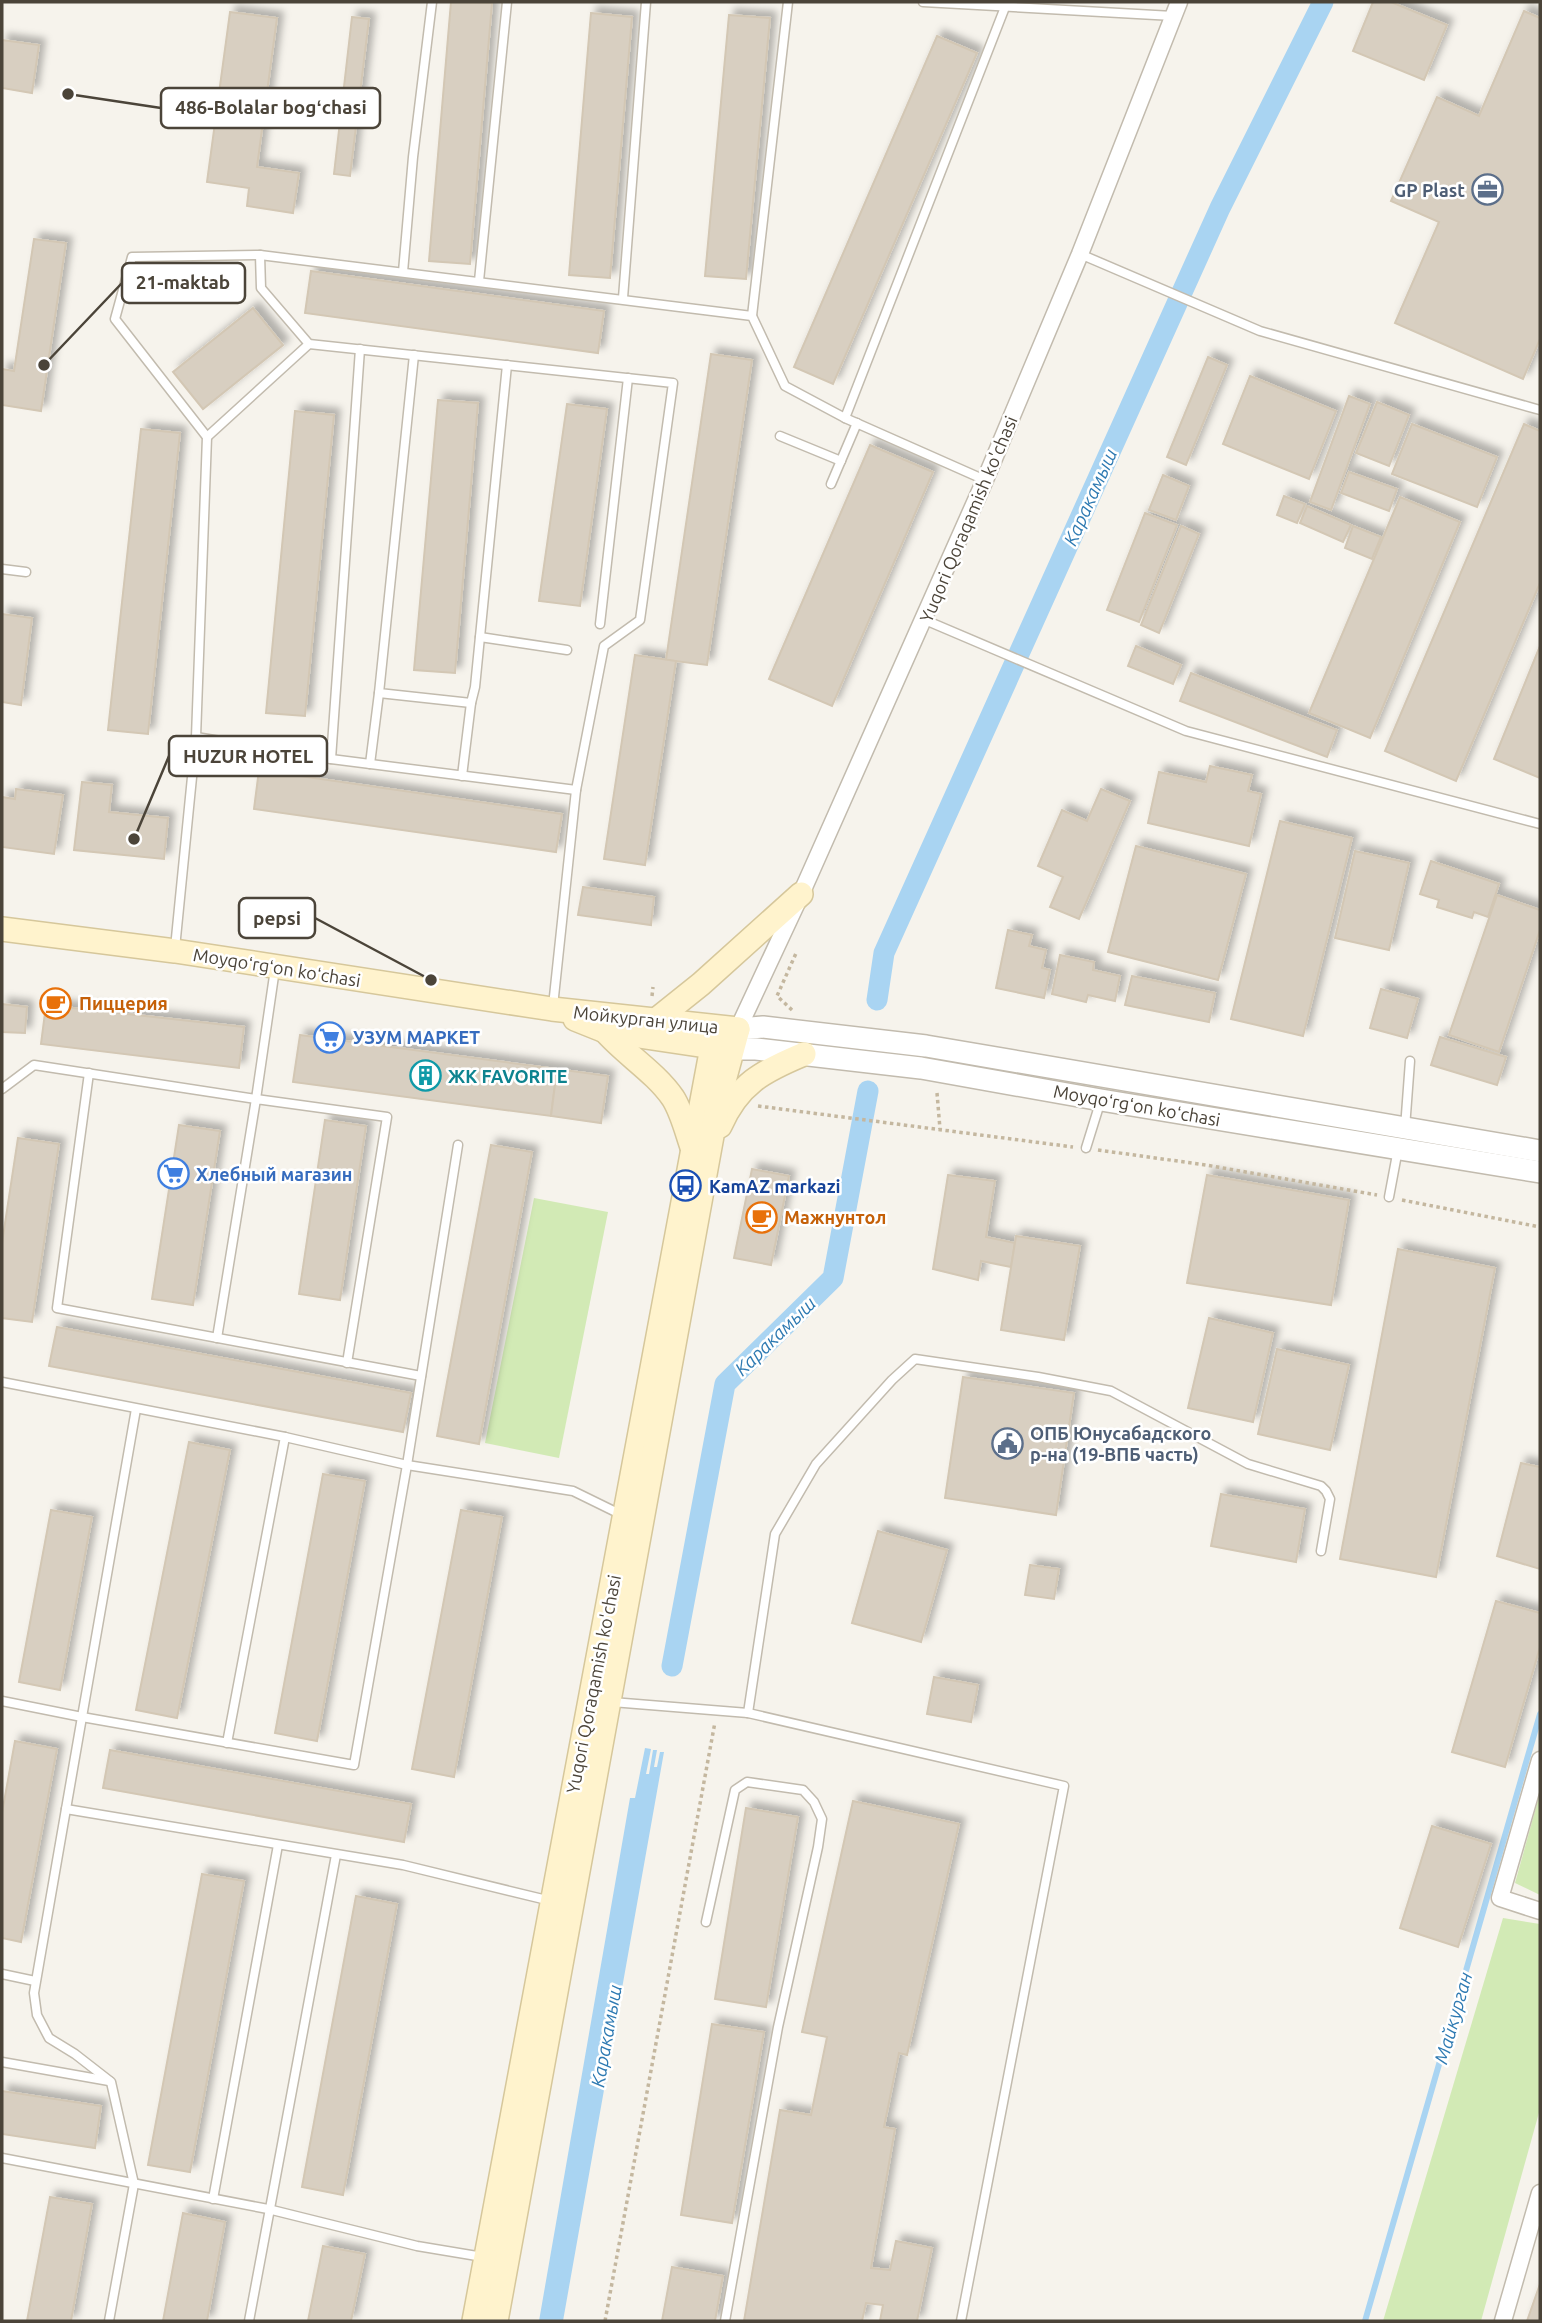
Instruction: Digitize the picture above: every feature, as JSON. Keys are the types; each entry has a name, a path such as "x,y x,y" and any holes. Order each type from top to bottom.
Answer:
{"main road":[{"path":"656,1020 701,984 802,894"},
{"name":"Moyqoʻrgʻon koʻchasi","path":"2,929 175,951 552,1009"},
{"name":"Мойкурган улица","path":"552,1009 656,1020 728,1042"},
{"name":"Мойкурган улица","path":"552,1009 605,1031 728,1042"},
{"path":"605,1031 621,1050 673,1098 701,1152 734,1101 749,1084 768,1069 812,1055"},
{"name":"Yuqori Qoraqamish ko'chasi","path":"474,2321 496,2259 701,1152 718,1103 728,1042"},
{"name":"Yuqori Qoraqamish ko'chasi","path":"496,2259 496,2321"}],"street":[{"name":"Yuqori Qoraqamish ko'chasi","path":"728,1042 802,894 925,620 1080,254 1176,9"},
{"name":"Moyqoʻrgʻon koʻchasi","path":"728,1042 763,1027 926,1046 1540,1151"},
{"name":"Moyqoʻrgʻon koʻchasi","path":"728,1042 756,1049 921,1068 1540,1172"},
{"path":"1540,1760 1500,1898 1540,1911"},
{"path":"1503,2321 1540,2193"}],"lane":[{"path":"403,272 413,157 432,2"},
{"path":"479,281 507,2"},
{"path":"623,298 646,2"},
{"path":"788,2 752,316 785,386 845,418 985,480"},
{"path":"923,2 1176,9"},
{"path":"845,418 1006,5"},
{"path":"1080,254 1260,331 1540,410"},
{"path":"260,255 261,288 309,344 673,383 640,620 604,646 576,790 552,1009"},
{"path":"175,951 196,737 207,437 115,319 132,257 260,255 752,316"},
{"path":"207,437 309,344"},
{"path":"331,759 360,349"},
{"path":"370,764 414,355"},
{"path":"462,776 475,687 507,365"},
{"path":"600,624 628,378"},
{"path":"831,484 857,423"},
{"path":"780,436 841,461"},
{"path":"2,569 26,572"},
{"path":"925,620 1186,731 1540,824"},
{"path":"480,637 567,650"},
{"path":"379,693 471,704"},
{"path":"196,737 331,759 576,790"},
{"path":"217,1338 276,967"},
{"path":"1405,1128 1410,1061"},
{"path":"2,1089 34,1065 387,1116 347,1363"},
{"path":"89,1073 57,1308 421,1376"},
{"path":"1086,1148 1101,1100"},
{"path":"2,1702 354,1765 407,1465 458,1145"},
{"path":"1389,1197 1398,1149"},
{"path":"748,1713 775,1534 816,1464 892,1380 915,1359 1111,1391 1248,1464 1321,1486 1330,1499 1321,1551"},
{"path":"2,1382 285,1437 407,1465 573,1491 633,1517"},
{"path":"110,2321 134,2184 111,2082 75,2053 49,2038 34,2004 34,1981 136,1409"},
{"path":"227,1743 285,1437"},
{"path":"600,1701 748,1713 1063,1786 961,2321"},
{"path":"706,1922 735,1790 747,1782 803,1790 814,1802 822,1819 818,1847 778,2027 725,2321"},
{"path":"66,1809 403,1865 562,1902"},
{"path":"213,2199 278,1845"},
{"path":"248,2321 336,1855"},
{"path":"2,1975 34,1981"},
{"path":"2,2062 111,2082"},
{"path":"2,2158 268,2209 417,2246 496,2259"}],"path":[{"path":"773,1002 799,946"},
{"path":"777,996 794,1011"},
{"path":"937,1091 940,1129"},
{"path":"757,1106 1206,1165 1540,1227"},
{"path":"605,2321 708,1752 719,1710"}],"green space":[{"path":"534,1198 608,1212 559,1458 485,1443"},
{"path":"1540,1793 1540,1895 1515,1883"},
{"path":"1503,1918 1540,1924 1540,2109 1481,2321 1383,2321"}],"water":[{"path":"645,1748 651,1749 646,1774 649,1774 653,1750 657,1750 654,1767 657,1767 660,1752 664,1752 563,2321 539,2321 630,1798 635,1798"}],"building":[{"path":"451,2 492,3 470,264 429,261"},
{"path":"1373,2 1391,2 1447,25 1424,80 1353,51"},
{"path":"1524,11 1540,18 1540,339 1523,379 1395,323 1439,222 1391,201 1437,97 1479,116"},
{"path":"230,12 277,18 257,167 299,173 293,213 247,206 249,188 207,182"},
{"path":"591,13 632,17 610,278 569,275"},
{"path":"729,15 770,18 746,279 705,276"},
{"path":"352,17 369,19 350,176 334,174"},
{"path":"937,36 977,53 833,384 794,367"},
{"path":"2,40 39,45 32,93 2,88"},
{"path":"34,239 66,243 41,411 2,405 2,369 14,371"},
{"path":"311,271 604,311 598,353 305,313"},
{"path":"253,308 283,345 203,409 173,372"},
{"path":"711,354 752,360 707,665 666,660"},
{"path":"1208,357 1227,365 1186,465 1167,457"},
{"path":"1250,376 1336,411 1309,479 1223,444"},
{"path":"1349,396 1370,404 1331,510 1310,502"},
{"path":"438,400 478,403 455,673 414,670"},
{"path":"1377,402 1409,415 1389,466 1356,453"},
{"path":"567,404 607,409 580,606 539,601"},
{"path":"295,411 334,415 305,716 266,713"},
{"path":"1412,424 1497,457 1477,507 1392,474"},
{"path":"1524,424 1540,431 1540,583 1456,781 1385,751"},
{"path":"141,429 180,433 148,734 108,730"},
{"path":"870,445 933,472 832,706 769,679"},
{"path":"1349,472 1397,489 1389,511 1341,493"},
{"path":"1163,475 1189,486 1176,520 1149,510"},
{"path":"1284,496 1305,504 1297,523 1277,515"},
{"path":"1400,497 1460,522 1370,738 1309,713"},
{"path":"1307,506 1351,525 1343,542 1300,523"},
{"path":"1145,513 1177,525 1139,622 1107,610"},
{"path":"1181,526 1199,534 1159,633 1141,625"},
{"path":"1353,526 1381,537 1372,559 1345,548"},
{"path":"2,614 32,618 21,705 2,702"},
{"path":"1136,646 1181,665 1173,684 1128,666"},
{"path":"1540,646 1540,778 1494,759"},
{"path":"635,655 676,661 645,865 604,859"},
{"path":"1191,673 1337,730 1327,757 1180,701"},
{"path":"1210,766 1252,775 1248,791 1261,794 1249,846 1148,823 1159,772 1206,782"},
{"path":"259,770 562,814 556,852 254,809"},
{"path":"82,782 112,785 109,812 168,818 164,859 74,850"},
{"path":"16,789 63,795 54,854 2,847 2,797 15,799"},
{"path":"1101,789 1130,801 1079,919 1050,907 1063,877 1038,866 1062,810 1087,821"},
{"path":"1280,821 1352,838 1303,1036 1231,1019"},
{"path":"1136,846 1246,874 1218,980 1108,952"},
{"path":"1355,851 1409,863 1389,950 1335,938"},
{"path":"1431,861 1499,884 1488,917 1474,912 1472,918 1437,907 1439,900 1420,894"},
{"path":"583,887 654,897 651,925 578,915"},
{"path":"1497,895 1540,910 1540,930 1499,1052 1449,1035"},
{"path":"1008,930 1032,935 1029,946 1046,950 1042,968 1050,970 1044,998 996,988"},
{"path":"1060,955 1094,962 1093,970 1120,976 1115,1001 1088,995 1086,1002 1052,994"},
{"path":"1132,976 1215,993 1209,1022 1125,1005"},
{"path":"1381,989 1418,999 1407,1038 1370,1028"},
{"path":"2,1004 27,1007 25,1033 2,1032"},
{"path":"46,1005 244,1027 239,1068 41,1044"},
{"name":"ЖК FAVORITE","path":"300,1035 557,1069 551,1116 293,1082"},
{"path":"1440,1037 1506,1057 1497,1085 1431,1065"},
{"path":"557,1069 608,1076 601,1123 551,1116"},
{"path":"325,1120 366,1126 340,1300 299,1294"},
{"path":"179,1125 220,1131 193,1305 152,1299"},
{"path":"18,1138 59,1144 32,1322 2,1318 2,1243"},
{"path":"491,1145 532,1152 479,1444 437,1436"},
{"path":"752,1169 789,1176 771,1265 734,1258"},
{"path":"948,1175 995,1181 986,1237 1015,1243 1011,1267 981,1261 978,1280 933,1269"},
{"path":"1207,1175 1349,1200 1331,1305 1187,1283"},
{"path":"1016,1236 1080,1246 1064,1340 1001,1330"},
{"path":"1398,1249 1495,1268 1436,1577 1340,1559"},
{"path":"1209,1318 1273,1333 1253,1422 1188,1408"},
{"path":"57,1327 411,1393 403,1432 49,1366"},
{"path":"1277,1349 1349,1365 1330,1450 1258,1434"},
{"path":"963,1377 1074,1393 1056,1515 945,1498"},
{"path":"189,1442 230,1450 177,1718 136,1710"},
{"path":"1521,1463 1540,1467 1540,1569 1497,1556"},
{"path":"323,1474 365,1481 317,1741 275,1733"},
{"path":"1221,1494 1305,1509 1296,1562 1211,1546"},
{"path":"51,1510 92,1517 60,1690 19,1682"},
{"path":"461,1510 502,1517 454,1777 412,1769"},
{"path":"878,1531 947,1550 921,1642 852,1623"},
{"path":"1030,1565 1059,1569 1054,1599 1025,1595"},
{"path":"1496,1601 1540,1613 1540,1647 1505,1767 1452,1752"},
{"path":"934,1677 978,1685 971,1722 927,1714"},
{"path":"15,1741 57,1749 21,1942 2,1938 2,1813"},
{"path":"110,1750 411,1804 404,1842 103,1788"},
{"path":"853,1801 959,1824 907,2055 899,2053 884,2127 895,2129 871,2268 890,2270 896,2241 932,2248 917,2321 880,2321 883,2305 866,2303 862,2321 744,2321 780,2110 811,2115 827,2037 802,2032"},
{"path":"746,1808 798,1817 766,2007 715,1999"},
{"path":"1432,1826 1491,1844 1458,1947 1400,1928"},
{"path":"202,1874 244,1881 190,2172 148,2165"},
{"path":"356,1896 397,1904 343,2195 302,2187"},
{"path":"712,2024 764,2032 732,2223 681,2215"},
{"path":"2,2091 101,2106 95,2148 2,2134"},
{"path":"50,2197 92,2204 71,2321 27,2321"},
{"path":"183,2213 225,2222 207,2321 163,2321"},
{"path":"323,2246 365,2254 351,2321 308,2321"},
{"path":"672,2267 723,2276 715,2321 662,2321"},
{"path":"1540,2284 1540,2321 1527,2321"}],"waterway":[{"name":"Каракамыш","path":"877,1000 884,953 1220,208 1323,2"},
{"name":"Каракамыш","path":"672,1666 725,1384 833,1278 868,1091"},
{"name":"Майкурган","path":"1365,2321 1540,1714"}],"place":[{"name":"486-Bolalar bogʻchasi","path":"68,94"},
{"name":"GP Plast","path":"1488,190"},
{"name":"21-maktab","path":"44,365"},
{"name":"HUZUR HOTEL","path":"134,839"},
{"name":"pepsi","path":"431,980"},
{"name":"Пиццерия","path":"56,1003"},
{"name":"УЗУМ МАРКЕТ","path":"330,1037"},
{"name":"ЖК FAVORITE","path":"425,1076"},
{"name":"Хлебный магазин","path":"173,1174"},
{"name":"KamAZ markazi","path":"686,1186"},
{"name":"Мажнунтол","path":"761,1217"},
{"name":"ОПБ Юнусабадского р-на (19-ВПБ часть)","path":"1007,1443"}]}
